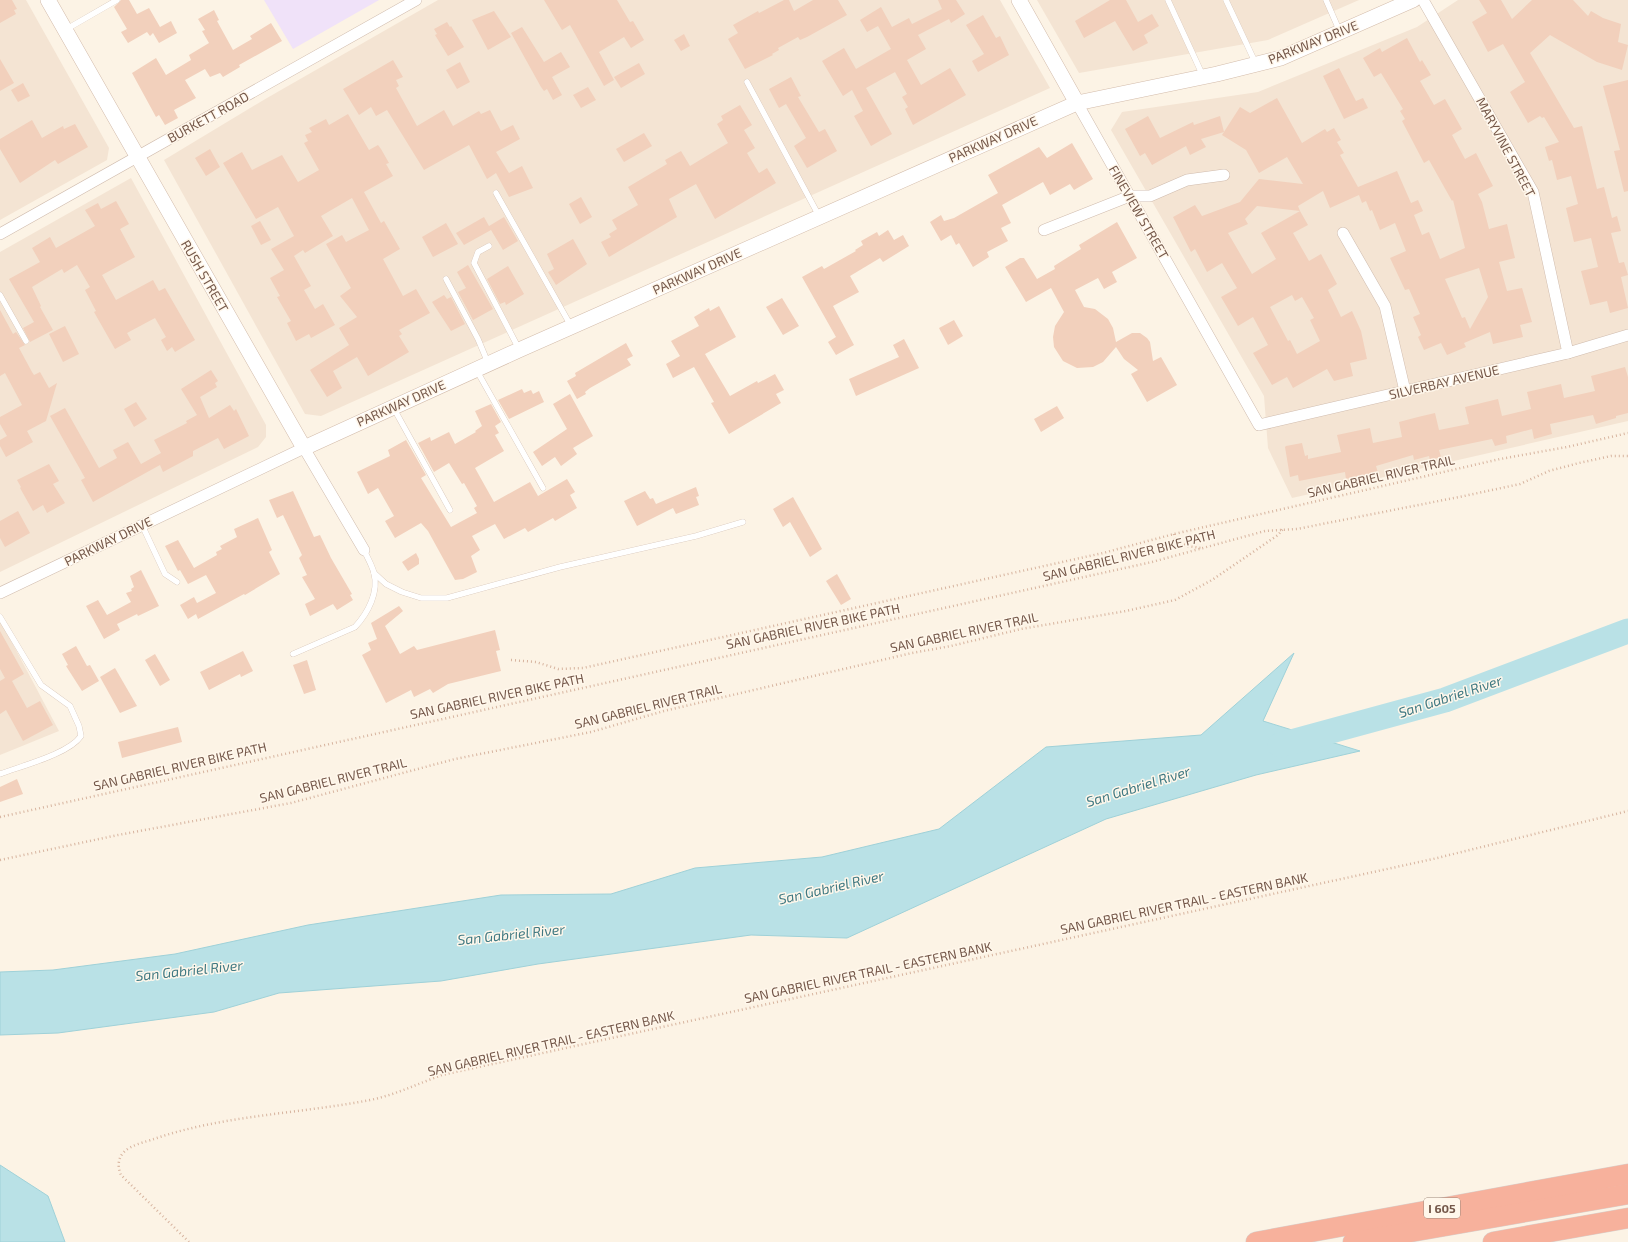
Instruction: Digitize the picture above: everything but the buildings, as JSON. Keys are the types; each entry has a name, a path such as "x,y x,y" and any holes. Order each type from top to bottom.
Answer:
{"highway":[{"name":"I 605","path":"1256,1242 1628,1174"},
{"path":"1353,1242 1628,1194"},
{"path":"1400,1242 1628,1201"},
{"path":"1493,1242 1628,1218"}],"street":[{"name":"RUSH STREET","path":"48,0 136,157 364,550"},
{"name":"BURKETT ROAD","path":"0,234 416,0"},
{"name":"FINEVIEW STREET","path":"1019,0 1260,425"},
{"name":"PARKWAY DRIVE","path":"0,593 304,448 482,366 1077,103 1203,77 1281,58 1413,0"},
{"name":"MARYVINE STREET","path":"1423,0 1533,192 1568,353"},
{"path":"1044,230 1130,196 1150,196 1187,180 1224,175"},
{"path":"1343,233 1385,306 1405,391"},
{"name":"SILVERBAY AVENUE","path":"1260,425 1568,353 1628,335"}],"lane":[{"path":"65,30 117,0"},
{"path":"1168,0 1203,77"},
{"path":"1226,0 1256,65"},
{"path":"1326,0 1340,32"},
{"path":"747,82 819,216"},
{"path":"496,193 571,327"},
{"path":"489,246 478,252 474,263 519,350"},
{"path":"446,279 478,339 482,366 543,488"},
{"path":"0,295 26,341"},
{"path":"393,407 450,510"},
{"path":"374,573 386,584 402,592 421,598 447,598 560,567 696,536 743,522"},
{"path":"142,525 165,574 177,582"},
{"path":"293,654 355,627 370,606 375,590 374,573 364,550"},
{"path":"0,617 41,685 70,706 79,726 81,736 76,744 59,752 0,774"}],"path":[{"name":"SAN GABRIEL RIVER TRAIL","path":"511,660 536,662 558,668 583,668 1103,553 1174,534 1500,459 1567,447 1628,433"},
{"name":"SAN GABRIEL RIVER BIKE PATH","path":"0,817 1144,564 1250,534 1273,529 1297,529 1512,486 1549,471 1579,463 1611,456 1628,456"},
{"name":"SAN GABRIEL RIVER TRAIL","path":"0,860 118,835 291,803 455,759 591,732 664,711 912,653 939,649 1035,627 1163,604 1185,596 1206,583 1278,535 1283,529"},
{"path":"1174,534 1175,540 1180,543 1203,548"},
{"name":"SAN GABRIEL RIVER TRAIL - EASTERN BANK","path":"189,1242 121,1175 118,1168 119,1161 124,1152 169,1134 189,1129 248,1118 370,1100 396,1094 442,1076 1425,861 1628,811"}],"shaded area":[{"path":"0,0 26,0 109,148 107,160 0,220"},
{"path":"264,0 379,0 293,49"},
{"path":"438,0 1000,0 1050,88 321,416 305,414 164,160 267,98"},
{"path":"1037,0 1359,0 1268,40 1079,73"},
{"path":"1458,0 1628,0 1628,421 1292,498 1268,448 1264,396 1111,130 1122,112 1258,92 1417,27"},
{"path":"131,178 266,425 266,437 258,447 0,572 0,252"},
{"path":"0,620 59,731 0,755"}],"water":[{"path":"1294,653 1263,721 1360,751 1256,775 1106,819 847,938 751,935 538,964 441,981 279,993 214,1012 58,1033 0,1035 0,972 53,970 175,954 308,925 501,895 611,894 695,868 822,857 939,829 1046,747 1201,735"},
{"path":"0,1165 48,1196 65,1242 0,1242"}],"waterway":[{"name":"San Gabriel River","path":"1280,745 1445,700 1628,631"}]}
